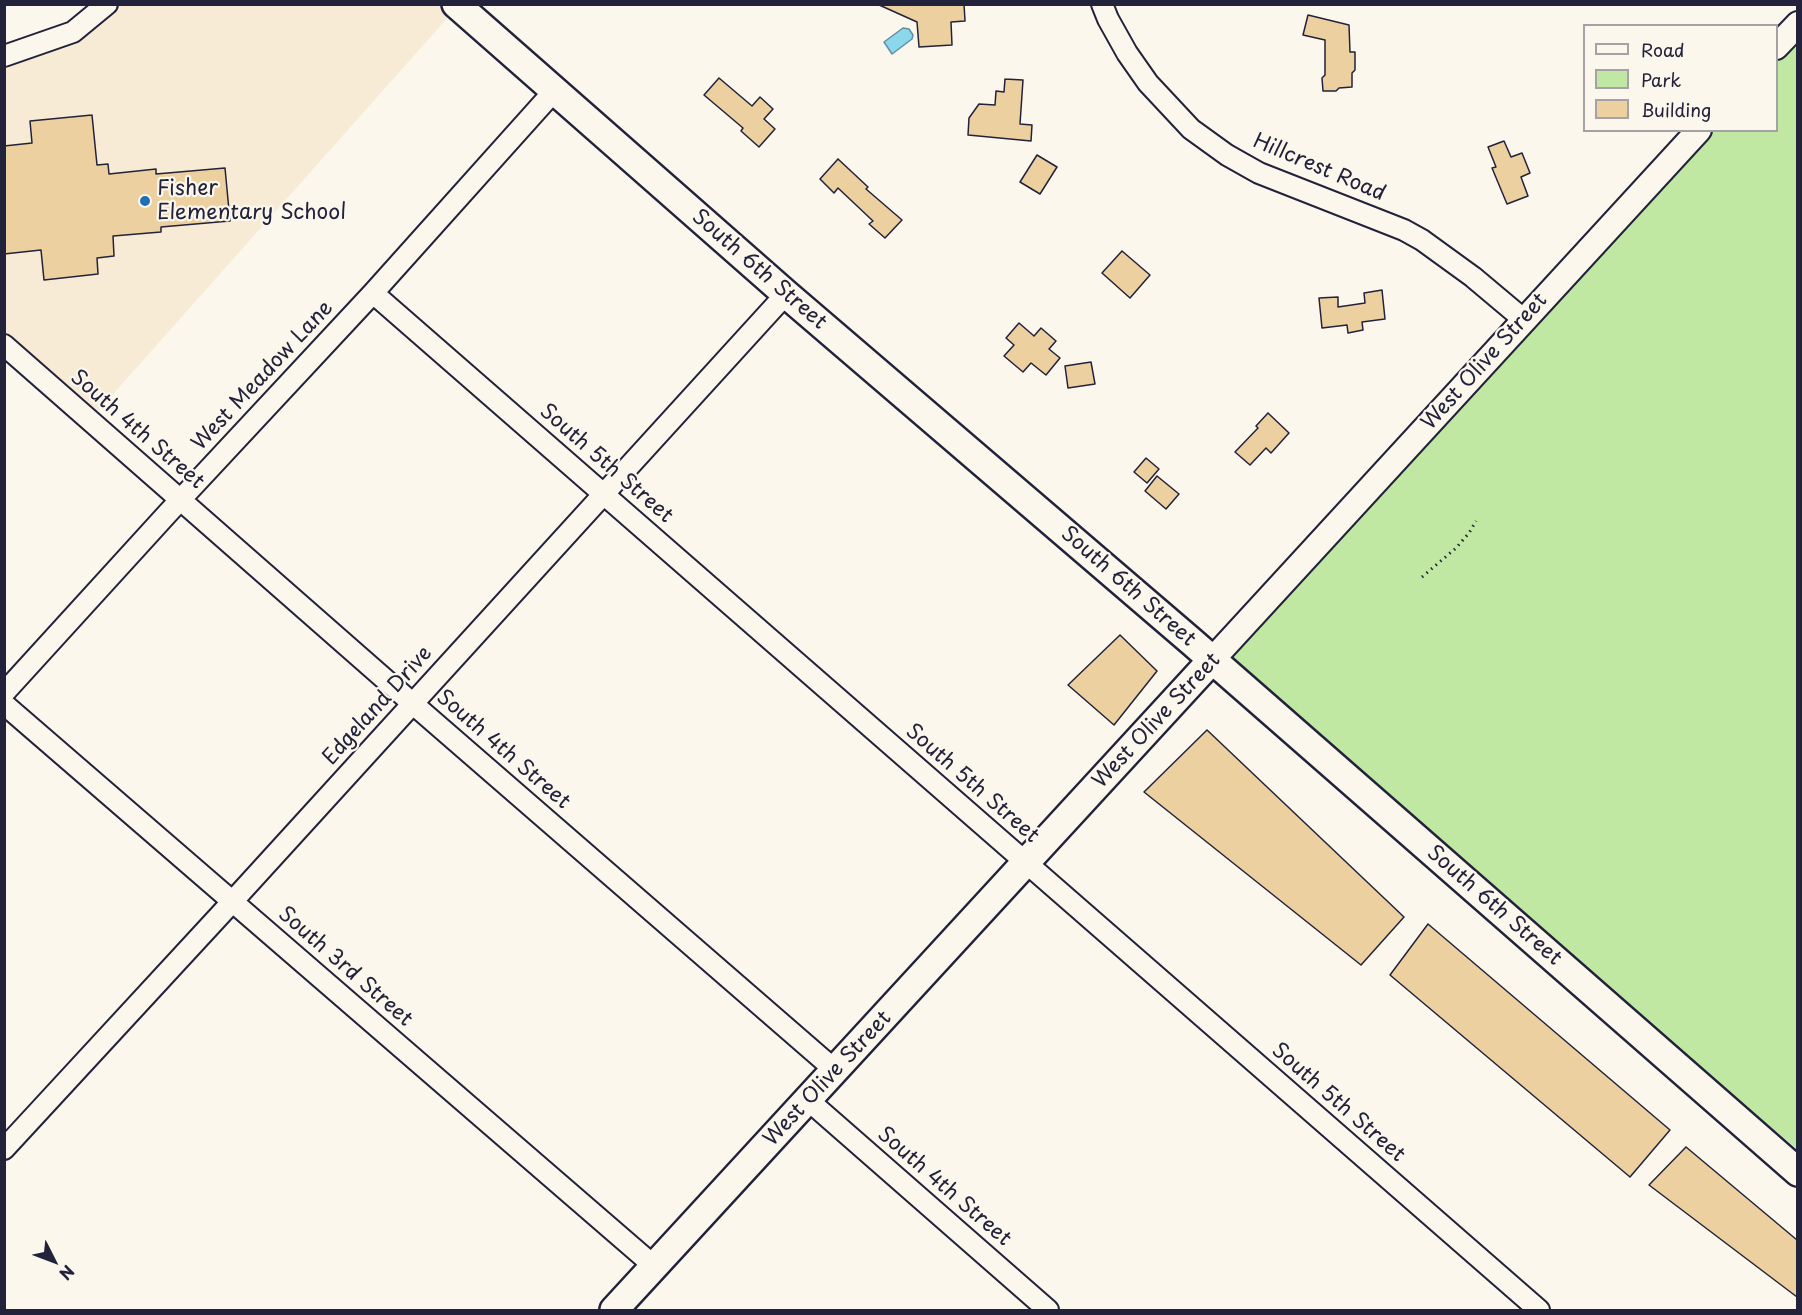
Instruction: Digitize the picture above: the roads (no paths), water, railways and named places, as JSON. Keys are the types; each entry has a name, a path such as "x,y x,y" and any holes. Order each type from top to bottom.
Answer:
{"main road":[{"name":"South 6th Street","path":"456,4 786,294 1212,660 1797,1172"},
{"name":"West Olive Street","path":"614,1311 1212,660"}],"street":[{"path":"4,56 73,32 107,4"},
{"name":"Hillcrest Road","path":"1102,4 1126,53 1148,83 1191,129 1227,155 1258,173 1404,230 1422,240 1473,277 1523,320"},
{"path":"1778,45 1797,24"},
{"name":"West Meadow Lane","path":"4,693 373,293 555,90"},
{"name":"West Olive Street","path":"1212,660 1697,132"},
{"name":"South 5th Street","path":"373,293 1539,1311"},
{"name":"Edgeland Drive","path":"4,1149 233,902 786,294"},
{"name":"South 4th Street","path":"4,345 836,1071"},
{"name":"South 3rd Street","path":"4,704 654,1266"},
{"name":"South 4th Street","path":"808,1100 1048,1311"}],"water":[{"path":"903,28 909,29 913,35 912,39 892,54 884,42"}],"place":[{"name":"Fisher Elementary School","path":"145,201"}]}
